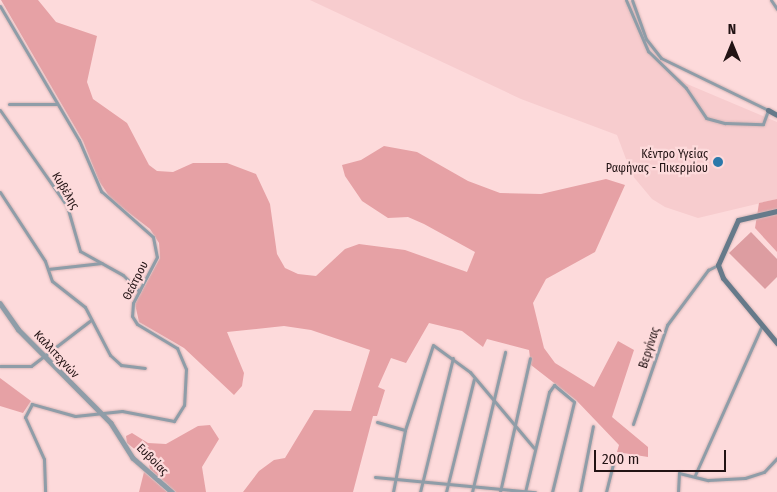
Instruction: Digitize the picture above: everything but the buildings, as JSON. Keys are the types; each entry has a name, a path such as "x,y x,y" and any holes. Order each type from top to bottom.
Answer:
{"main road":[{"path":"768,110 777,115"},
{"path":"777,211 738,220 718,265 723,278 777,344"}],"street":[{"path":"626,0 648,52 686,88 692,102 706,118 725,123 763,124 768,110 661,58 646,40 632,0"},
{"path":"771,0 777,9"},
{"name":"Θεάτρου","path":"0,6 84,149 102,191 149,231 156,243 155,263 131,309 134,320 182,353 187,378 182,412 168,422 122,411 103,415 75,416 36,403 28,407 27,422 46,466 45,492"},
{"path":"9,104 56,104"},
{"name":"Κυβέλης","path":"0,110 67,206 80,251 104,263 139,292"},
{"path":"0,192 48,269 52,281 78,300 114,360 132,368 145,368"},
{"path":"48,269 104,263"},
{"name":"Βεργίνας","path":"633,424 667,325 708,270 718,265"},
{"name":"Καλλιτεχνών","path":"0,303 43,356 103,415"},
{"path":"0,366 26,368 91,320"},
{"path":"695,475 762,325"},
{"path":"393,492 405,430 433,345 454,358 474,378 534,448"},
{"path":"472,492 505,352"},
{"path":"420,492 454,358"},
{"path":"501,491 530,358"},
{"path":"446,492 474,378"},
{"path":"525,492 534,448 554,385 574,402 552,492"},
{"name":"Ευβοίας","path":"103,415 133,458 172,492"},
{"path":"377,422 405,430"},
{"path":"580,492 593,426"},
{"path":"606,492 615,457 622,455"},
{"path":"678,492 676,478 680,473 695,475 708,480 745,478 764,472 777,458"},
{"path":"375,477 421,484 535,492"}],"shaded area":[{"path":"1,0 38,0 56,22 97,36 87,82 93,99 127,123 149,165 157,171 173,172 193,163 227,163 256,174 270,204 277,254 285,268 298,274 316,276 345,249 359,244 405,250 467,272 475,252 408,217 388,218 362,201 345,176 342,165 361,160 384,146 417,152 468,181 500,193 541,194 606,179 625,185 595,252 546,279 533,303 544,348 555,363 594,387 618,341 634,350 612,417 648,447 648,457 617,452 619,445 576,400 531,365 529,350 487,339 483,347 462,331 429,323 406,363 391,358 378,387 385,390 377,416 373,416 353,492 243,492 259,471 274,460 285,458 314,410 351,411 370,350 311,330 284,326 227,332 244,373 242,386 234,395 184,348 139,322 135,304 160,258 159,243 150,229 111,199 99,181 83,141"},
{"path":"310,0 627,0 646,49 662,65 687,84 777,122 777,199 698,218 665,207 652,199 632,175 617,135 521,99"},
{"path":"777,199 777,252 755,228 759,203"},
{"path":"751,232 777,259 777,277 765,289 729,253"},
{"path":"0,378 31,401 23,413 0,406"},
{"path":"210,425 219,439 202,467 206,492 176,492 150,469 148,460 127,443 126,436 132,433 148,443 166,444 198,426"},
{"path":"144,472 167,492 139,492"}],"place":[{"name":"Κέντρο Υγείας Ραφήνας - Πικερμίου","path":"718,162"}]}
